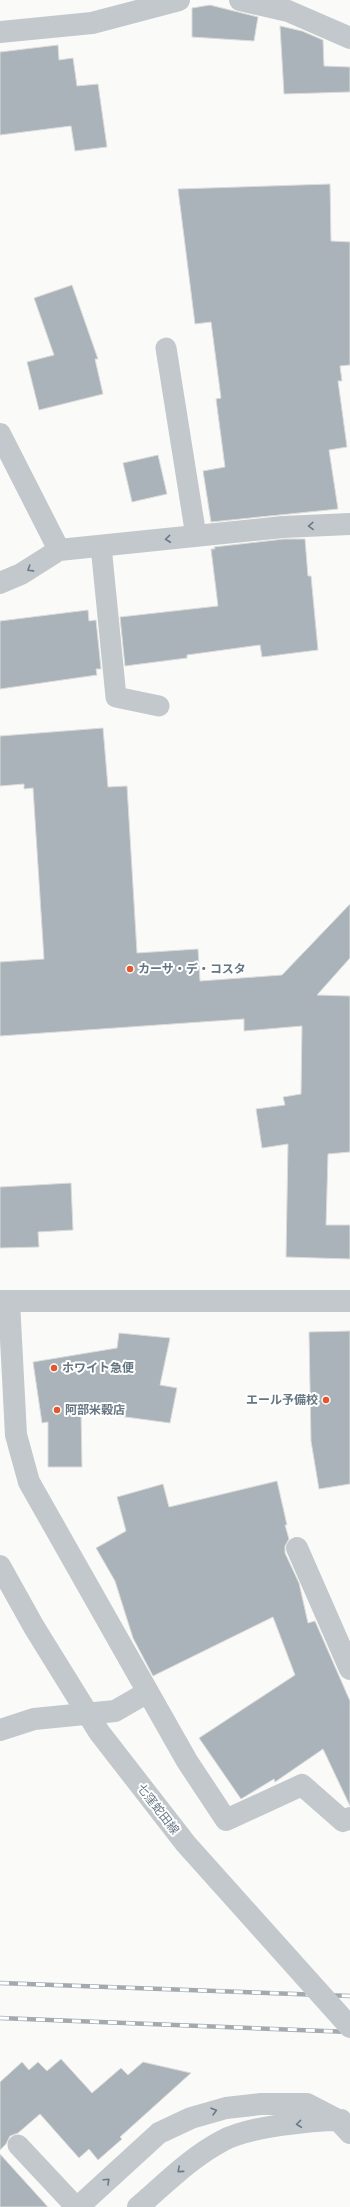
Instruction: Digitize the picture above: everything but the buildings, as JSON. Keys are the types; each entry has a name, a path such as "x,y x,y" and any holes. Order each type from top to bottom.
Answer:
{"street":[{"path":"0,32 92,23 178,0"},
{"path":"240,0 288,12 350,38"},
{"path":"0,434 59,550"},
{"path":"0,583 21,574 59,550 283,527 350,524"},
{"path":"350,1300 4,1301 16,1434 29,1482 187,1761 226,1820 302,1786 343,1821 350,1818"},
{"path":"297,1548 350,1668"},
{"name":"七窪蛇田線","path":"0,1566 34,1627 99,1732 186,1844 350,2027"},
{"path":"0,1730 34,1719 115,1711 148,1692"},
{"path":"77,2207 159,2133 191,2118 226,2108 261,2104 307,2104 346,2124"},
{"path":"138,2207 193,2159 223,2140 253,2130 346,2124"}],"lane":[{"path":"166,348 196,536"},
{"path":"101,546 116,698 159,706"},
{"path":"18,2144 77,2207"}],"railway":[{"path":"0,1983 350,1996"},
{"path":"0,2018 350,2032"}],"place":[{"name":"カーサ・デ・コスタ","path":"130,969"},
{"name":"ホワイト急便","path":"54,1368"},
{"name":"エール予備校","path":"326,1400"},
{"name":"阿部米穀店","path":"57,1410"}]}
